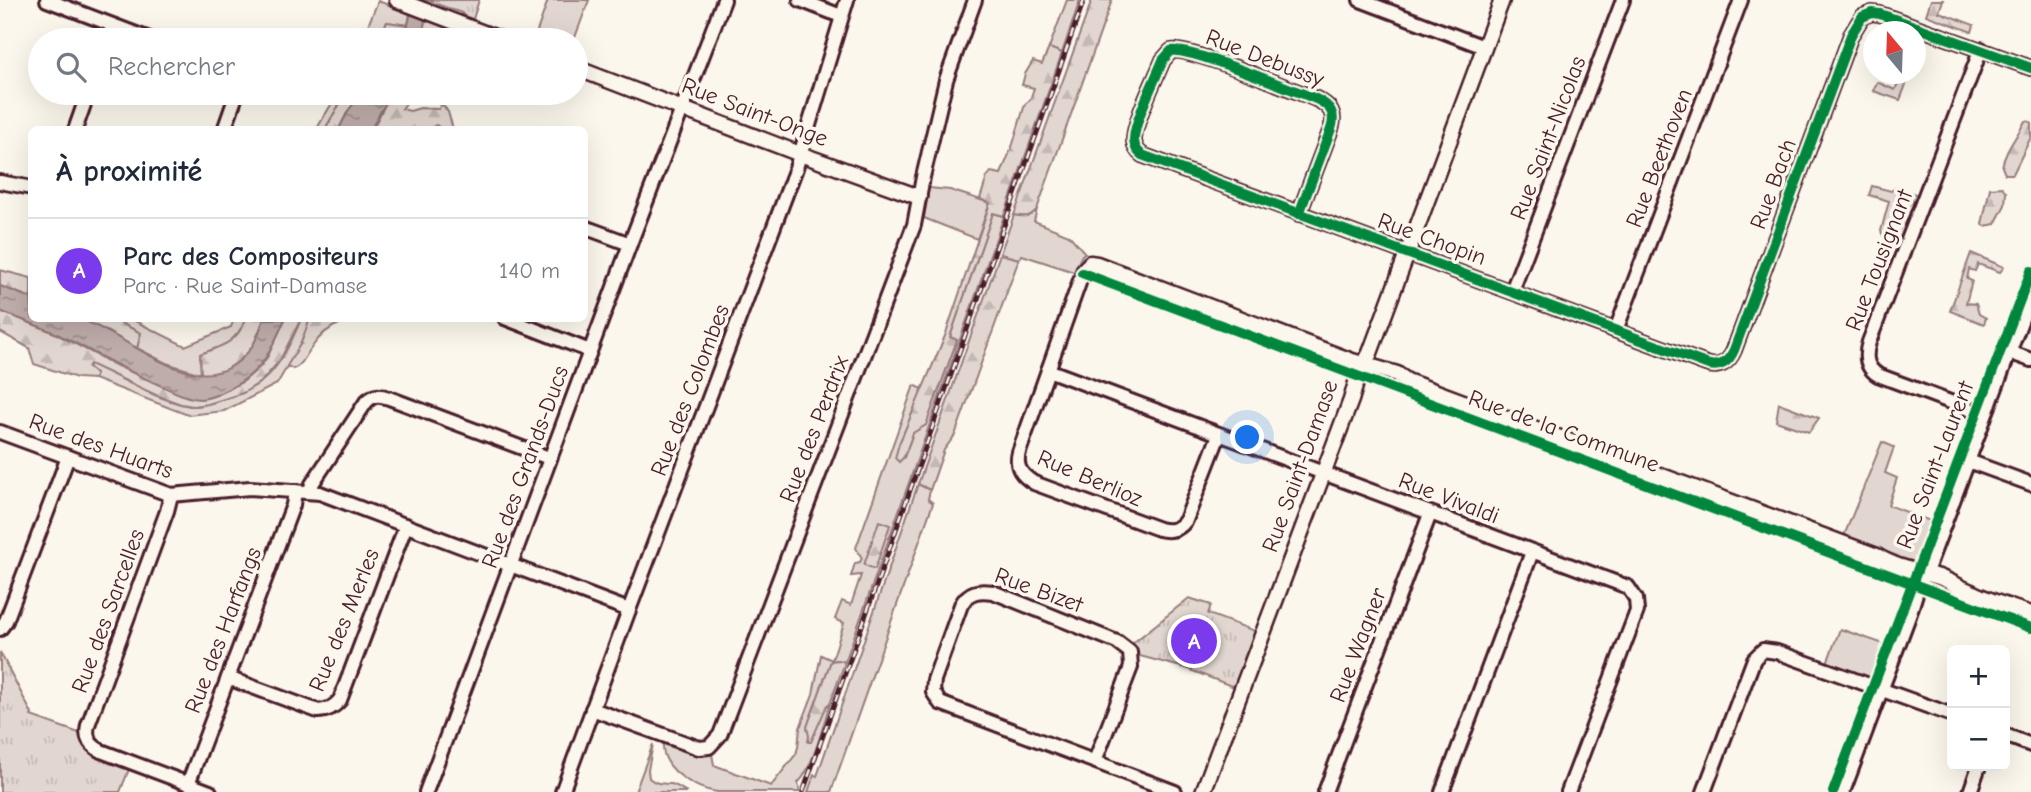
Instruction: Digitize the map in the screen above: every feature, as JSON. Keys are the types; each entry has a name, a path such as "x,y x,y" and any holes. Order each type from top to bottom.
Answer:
{"street":[{"path":"47,0 119,28"},
{"path":"397,0 470,28"},
{"name":"Rue des Grands-Ducs","path":"426,792 629,244 724,0"},
{"path":"800,0 841,16"},
{"name":"Rue des Colombes","path":"562,792 800,154 847,0"},
{"name":"Rue des Perdrix","path":"592,709 699,748 709,747 720,735 914,225 946,80 975,0"},
{"path":"1360,0 1484,47"},
{"name":"Rue Saint-Damase","path":"1203,792 1357,376 1370,354 1502,0"},
{"name":"Rue Saint-Nicolas","path":"1512,291 1623,0"},
{"name":"Rue Beethoven","path":"1616,330 1741,0"},
{"name":"Rue Bach","path":"1722,364 1730,359 1734,350 1851,35 1862,17 1872,13 1880,14 1981,49"},
{"name":"Rue Debussy","path":"1134,143 1135,129 1163,60 1176,49 1317,99 1331,110 1334,121 1299,214"},
{"path":"1981,49 2031,68"},
{"name":"Rue Tousignant","path":"1981,49 1869,342 1866,356 1869,367 1878,375 1985,415"},
{"name":"Rue Saint-Onge","path":"588,73 919,197"},
{"path":"77,126 84,105"},
{"path":"226,126 233,105"},
{"name":"Rue Chopin","path":"1134,143 1138,152 1155,160 1711,366 1722,364"},
{"path":"0,182 28,187"},
{"path":"588,229 629,244"},
{"name":"Rue de la Commune","path":"1090,263 1352,361 1397,374 1407,381 1877,556 1897,566 1947,580 2031,614"},
{"name":"Rue Berlioz","path":"1090,263 1084,269 1018,457 1019,469 1034,483 1159,529 1172,530 1186,520 1219,435"},
{"name":"Rue Saint-Laurent","path":"1843,792 1919,584 1925,575 2031,295"},
{"path":"515,322 590,351"},
{"path":"2009,352 2031,360"},
{"name":"Rue Vivaldi","path":"1048,370 1628,587 1638,603 1637,611 1568,792"},
{"path":"310,491 366,402 369,398 378,396 549,458"},
{"name":"Rue des Huarts","path":"0,432 171,495 250,488 320,492 629,610"},
{"path":"0,629 6,621 68,457"},
{"path":"1968,461 2031,484"},
{"name":"Rue des Harfangs","path":"188,784 293,505 295,491"},
{"name":"Rue des Sarcelles","path":"171,495 88,725 89,741 101,751 188,784"},
{"name":"Rue Wagner","path":"1325,792 1430,514"},
{"name":"Rue des Merles","path":"228,678 318,711 334,706 340,700 406,525"},
{"path":"1442,792 1532,552"},
{"name":"Rue Bizet","path":"1095,761 1129,673 1132,661 1130,652 1117,642 993,592 978,591 967,596 934,680 933,692 937,699 945,705 1175,792"},
{"path":"1704,792 1754,659 1760,652 1777,652 1947,713"},
{"path":"2010,737 2031,745"},
{"path":"1970,792 1977,771"},
{"path":"188,784 210,792"}],"green space":[{"path":"479,0 473,19 431,2"},
{"path":"548,0 589,0 578,28 538,28"},
{"path":"1067,0 1080,0 1062,53 1049,48"},
{"path":"1092,0 1112,0 1037,209 1027,216 1014,215"},
{"path":"1931,0 1943,0 1939,12 1974,25 1972,32 1926,15"},
{"path":"378,1 410,13 408,25 387,22 384,28 367,28"},
{"path":"425,19 446,27 445,28 424,28"},
{"path":"387,22 408,25 407,28 384,28"},
{"path":"1049,48 1062,53 1004,216 993,213 950,337 957,340 926,425 913,433 904,457 899,462 895,458 899,444 945,336 990,203 980,199 987,177 991,172 1001,174 1025,104 1030,100 1034,88 1022,85 1025,74 1033,61 1042,64"},
{"path":"1876,84 1895,90 1898,84 1906,84 1900,100 1873,91"},
{"path":"331,105 339,105 327,126 318,126"},
{"path":"339,105 353,105 340,126 327,126"},
{"path":"385,105 405,105 402,109 410,111 420,108 439,109 443,105 452,126 436,125 374,126"},
{"path":"2025,121 2031,122 2031,137 2013,174 2005,174 2002,167 2006,155"},
{"path":"1872,186 1891,191 1897,187 1918,195 1900,241 1883,236 1881,231 1889,201 1869,195"},
{"path":"2002,187 2006,192 2005,205 1995,224 1985,226 1982,224 1990,188"},
{"path":"929,188 950,190 990,203 977,239 924,218"},
{"path":"1037,209 1034,221 1069,235 1085,253 1074,272 1022,255 1019,259 1000,254 1014,215 1027,216"},
{"path":"993,213 1004,216 845,662 831,661 807,727 810,736 830,704 813,757 798,783 800,792 717,792 699,787 673,769 664,753 663,744 695,755 712,754 714,765 771,786 796,754 800,728 813,694 821,655 832,660 844,623 835,619 842,601 851,605 861,575 851,576 855,563 862,558 856,548 914,385 923,389 899,444 904,457 913,433 936,398 957,340 950,337"},
{"path":"1971,253 2004,267 2000,272 1978,264 1975,271 1969,269 1967,279 1972,281 1966,303 1976,304 1979,314 1986,318 1984,324 1950,311"},
{"path":"1000,254 1019,259 955,435 944,450 930,490 918,484"},
{"path":"0,270 28,277 28,297 0,286"},
{"path":"0,311 53,332 117,366 187,396 225,391 244,381 268,356 284,322 299,322 280,360 262,381 243,393 193,406 156,395 90,364 88,367 96,374 94,379 77,378 34,364 29,348 0,332"},
{"path":"83,322 119,322 141,333 137,348"},
{"path":"119,322 137,322 185,346 231,327 233,322 244,322 233,339 200,354 201,374 166,363 137,348 140,333"},
{"path":"244,322 263,322 249,351 237,362 216,373 201,374 200,354 233,339"},
{"path":"300,322 309,322 301,343 277,384 224,411 188,415 94,379 96,374 88,367 90,363 165,399 190,406 206,405 247,390 268,376 294,336"},
{"path":"309,322 339,322 321,336 302,363 293,369 287,366 301,343"},
{"path":"1779,403 1819,418 1809,432 1776,421"},
{"path":"1882,442 1894,447 1885,473 1897,478 1888,505 1933,522 1916,566 1904,562 1898,556 1844,536"},
{"path":"918,484 930,490 928,499 933,503 831,792 808,792 814,775 817,776"},
{"path":"879,521 890,525 875,569 864,565"},
{"path":"1189,598 1211,605 1208,614 1255,631 1234,687 1185,668 1136,655 1133,643"},
{"path":"1840,629 1887,645 1873,678 1827,663"},
{"path":"0,652 31,716 79,733 81,741 91,753 129,769 120,792 0,792"},
{"path":"831,661 845,662 830,704 827,705 811,742 808,742 807,727"},
{"path":"653,744 649,778 687,792 635,792"}],"water":[{"path":"414,0 432,0 424,28 407,28"},
{"path":"353,105 384,105 373,126 340,126"},
{"path":"0,286 28,297 28,322 87,322 167,364 190,372 212,373 232,366 251,348 263,322 284,322 265,359 251,374 220,393 195,399 172,391 55,333 0,311"}],"railway":[{"path":"803,792 1084,0"}],"cycle path":[{"path":"1299,214 1331,129 1333,119 1329,108 1316,99 1242,70 1198,56 1171,51 1163,60 1137,123 1134,141 1136,149 1142,155 1706,364 1720,365 1727,361 1734,350 1851,35 1862,17 1872,13 1880,14 2031,68"},
{"path":"1833,792 2031,271"},
{"path":"1082,273 2031,628"}],"place":[{"name":"Parc des Compositeurs","path":"1194,641"}]}
